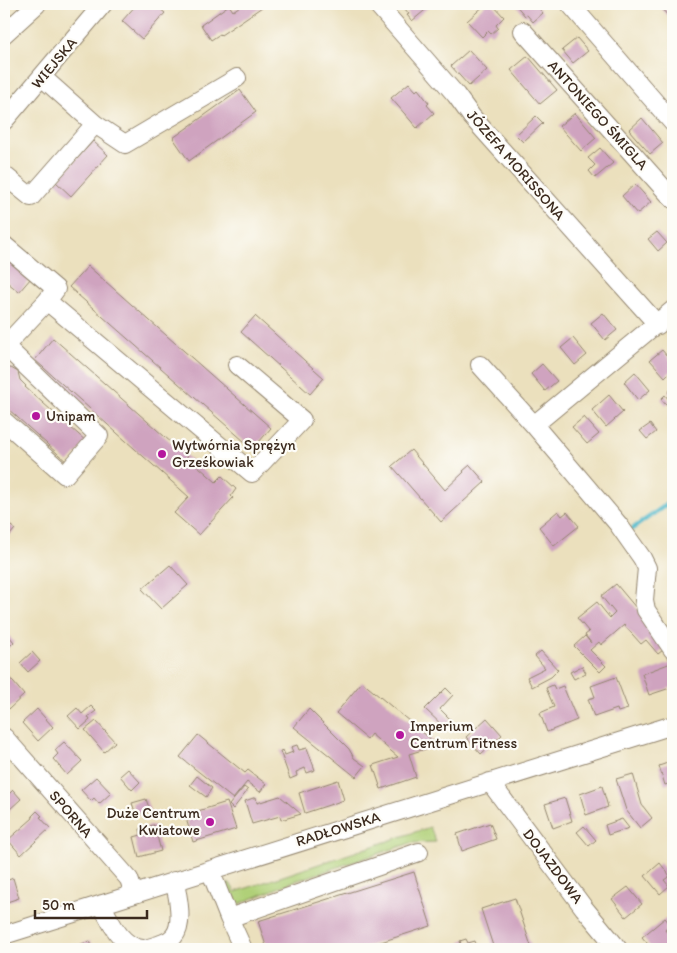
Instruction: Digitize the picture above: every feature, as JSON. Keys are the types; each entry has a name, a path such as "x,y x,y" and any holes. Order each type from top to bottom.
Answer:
{"street":[{"path":"4,34 37,4"},
{"name":"WIEJSKA","path":"4,121 103,4"},
{"name":"JÓZEFA MORISSONA","path":"376,4 456,95 472,117 658,324"},
{"path":"570,4 673,123"},
{"name":"ANTONIEGO ŚMIGLA","path":"523,31 673,199"},
{"path":"42,77 95,124 124,144 237,78"},
{"path":"4,175 30,197 95,124"},
{"path":"4,245 56,289 4,346 99,436 65,475 4,421"},
{"path":"47,301 252,473 302,420 237,364"},
{"path":"534,425 673,310"},
{"path":"480,365 618,524 642,558 647,568 644,600 646,610 673,650"},
{"name":"RADŁOWSKA","path":"4,935 673,725"},
{"name":"SPORNA","path":"4,737 129,879 134,894"},
{"name":"DOJAZDOWA","path":"490,782 584,908 618,949"},
{"path":"229,918 419,852"},
{"path":"210,870 243,949"},
{"path":"102,904 114,927 131,946 136,949 144,949 169,940 178,929 179,902 174,881"}],"green space":[{"path":"430,827 436,842 411,843 292,882 232,907 224,886 230,883 235,892"}],"building":[{"path":"137,4 154,4 165,13 142,39 122,21"},
{"path":"243,4 260,4 262,7 211,40 201,25 229,5 233,11"},
{"path":"401,4 427,4 430,6 412,21"},
{"path":"486,4 492,4 504,17 496,25 498,28 491,34 488,31 482,37 467,21"},
{"path":"515,4 540,4 537,6 543,13 533,22"},
{"path":"666,4 673,4 673,16 671,19 661,8"},
{"path":"577,38 588,51 573,63 562,50"},
{"path":"469,50 487,70 469,86 451,66"},
{"path":"528,56 557,90 540,104 511,70"},
{"path":"409,83 416,91 418,89 434,113 417,128 391,98"},
{"path":"240,90 256,112 189,161 173,138"},
{"path":"575,113 596,138 581,151 559,126"},
{"path":"536,116 543,123 523,142 516,135"},
{"path":"642,118 663,143 650,154 629,130"},
{"path":"93,141 108,155 71,196 56,182"},
{"path":"600,148 613,163 595,178 589,171 595,165 588,158"},
{"path":"635,184 651,202 637,214 622,196"},
{"path":"657,232 667,243 658,251 648,239"},
{"path":"4,254 31,278 19,292 7,282 4,285"},
{"path":"88,266 271,428 253,449 69,287"},
{"path":"603,313 617,330 605,340 591,323"},
{"path":"255,316 324,378 310,394 241,332"},
{"name":"Wytwórnia Sprężyn Grześkowiak","path":"53,338 216,482 222,476 236,489 231,496 233,498 199,535 174,513 189,497 35,360"},
{"path":"573,338 587,355 575,365 561,348"},
{"path":"662,350 673,363 673,369 665,377 650,360"},
{"path":"542,364 557,381 545,391 531,374"},
{"name":"Unipam","path":"11,368 18,372 20,380 25,387 87,442 68,463 7,408 4,412 4,369"},
{"path":"635,372 650,390 638,400 624,382"},
{"path":"673,387 673,398 668,392"},
{"path":"609,395 623,412 606,427 592,410"},
{"path":"665,395 670,401 666,405 661,399"},
{"path":"673,414 673,425 668,418"},
{"path":"584,417 599,434 587,444 572,427"},
{"path":"650,424 656,432 647,439 640,431"},
{"path":"411,450 445,490 470,465 485,482 441,522 392,466"},
{"path":"558,511 562,516 567,512 579,526 554,546 539,527"},
{"path":"4,521 15,529 4,542"},
{"path":"170,565 188,585 161,609 142,589"},
{"path":"616,584 668,646 658,654 646,640 641,644 624,625 601,645 599,642 590,650 606,666 600,672 574,646 585,636 591,643 585,635 589,632 577,618 597,602 610,618 615,613 601,596"},
{"path":"4,630 14,642 6,650 4,647"},
{"path":"541,651 558,670 551,677 532,687 527,677 545,668 535,656"},
{"path":"32,652 40,661 28,672 20,663"},
{"path":"671,663 673,687 649,695 642,674"},
{"path":"582,666 586,673 574,679 570,672"},
{"path":"8,676 24,695 9,709 4,703 4,680"},
{"path":"616,677 628,709 618,712 617,709 594,717 588,699 595,697 591,686"},
{"path":"362,682 433,741 432,747 409,754 416,777 381,789 373,765 398,757 371,734 367,739 336,713"},
{"path":"553,685 555,689 563,686 577,720 547,732 540,713 554,707 546,688"},
{"path":"446,688 453,695 440,709 451,720 444,727 425,709"},
{"path":"91,706 96,711 88,717 90,720 80,729 68,716 77,708 82,714"},
{"path":"37,709 53,727 38,741 22,723"},
{"path":"309,709 349,749 354,758 365,766 356,777 294,727"},
{"path":"487,718 502,735 481,754 466,737"},
{"path":"96,721 115,742 104,752 85,730"},
{"path":"198,735 245,773 248,770 266,784 260,792 247,782 233,799 180,757"},
{"path":"64,742 82,761 67,775 53,759 58,754 55,750"},
{"path":"297,745 299,750 307,748 315,770 307,773 305,768 296,772 297,776 290,779 280,751 283,750 285,755 293,752 291,747"},
{"path":"673,761 673,782 665,785 659,766"},
{"path":"128,769 140,782 132,790 120,776"},
{"path":"633,774 642,805 652,818 640,828 626,810 616,779"},
{"path":"197,776 212,788 206,797 190,785"},
{"path":"96,777 111,793 99,804 94,798 91,801 81,790"},
{"path":"338,780 344,800 305,813 299,793"},
{"path":"602,786 608,807 586,815 580,794"},
{"path":"244,787 248,790 233,809 229,805"},
{"path":"13,790 21,799 4,817 4,805 9,800 6,797"},
{"path":"280,796 301,814 281,820 280,816 252,824 245,801 256,797 257,803"},
{"path":"565,798 572,821 553,828 545,804"},
{"path":"146,799 150,811 136,815 132,803"},
{"name":"Duże Centrum Kwiatowe","path":"227,802 236,829 193,842 185,815"},
{"path":"37,811 50,828 21,855 8,840 33,818 32,816"},
{"path":"622,819 629,828 608,835 605,825"},
{"path":"490,823 496,839 462,851 457,834"},
{"path":"154,825 161,851 139,857 134,837 141,835 140,829"},
{"path":"584,826 596,840 589,846 577,832"},
{"path":"660,863 670,876 664,880 669,886 660,894 645,876"},
{"path":"414,872 431,926 359,949 267,949 258,921"},
{"path":"13,878 19,898 4,903 4,882"},
{"path":"628,887 642,904 626,917 612,899"},
{"path":"515,898 532,949 494,949 481,909"},
{"path":"665,918 671,925 665,930 673,940 673,944 667,949 652,949 642,937"},
{"path":"466,939 468,943 475,941 477,949 452,948 461,945 460,941"},
{"path":"90,941 93,949 68,949"}],"waterway":[{"path":"632,529 673,500"}],"place":[{"name":"Unipam","path":"36,416"},
{"name":"Wytwórnia Sprężyn Grześkowiak","path":"162,454"},
{"name":"Imperium Centrum Fitness","path":"400,735"},
{"name":"Duże Centrum Kwiatowe","path":"210,822"}]}
